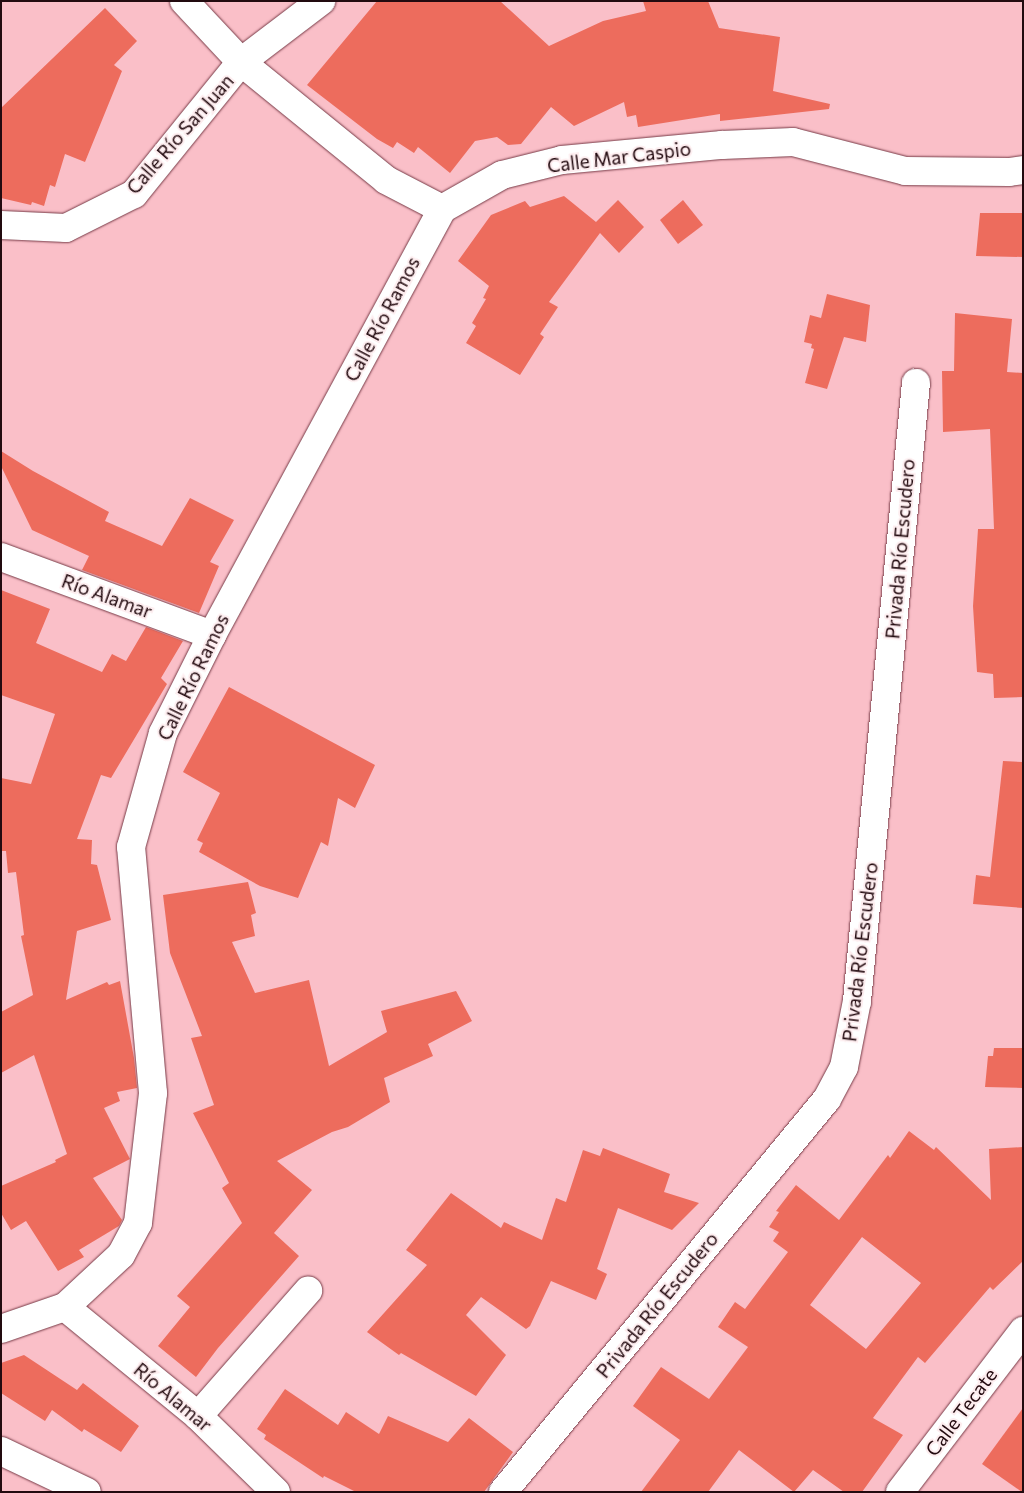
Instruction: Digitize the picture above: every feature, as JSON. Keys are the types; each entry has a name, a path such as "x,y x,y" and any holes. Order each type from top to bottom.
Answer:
{"street":[{"path":"184,1 241,62 386,180 442,209"},
{"name":"Calle Río San Juan","path":"1,225 66,228 134,194 241,62 321,1"},
{"name":"Calle Mar Caspio","path":"442,209 502,175 562,160 722,145 793,142 905,170 1009,172 1023,170"},
{"name":"Calle Río Ramos","path":"1,1329 65,1308 96,1281 122,1254 138,1223 153,1094 131,847 163,733 212,635 442,209"},
{"name":"Privada Río Escudero","path":"503,1492 826,1099 844,1068 852,1036 857,1001 916,383"},
{"name":"Río Alamar","path":"1,556 212,635"},
{"path":"198,1416 308,1291"},
{"name":"Río Alamar","path":"65,1308 198,1416 276,1492"},
{"name":"Calle Tecate","path":"900,1492 1023,1331"},
{"path":"1,1451 87,1492"}],"building":[{"path":"377,1 500,1 549,46 603,21 646,11 643,1 708,1 719,28 780,37 773,91 830,104 829,109 720,121 720,114 638,127 636,115 627,117 624,102 574,126 551,107 521,144 508,145 497,137 475,141 450,173 418,147 414,153 397,142 393,148 377,139 307,85"},
{"path":"105,8 137,41 114,65 122,71 85,162 65,154 55,187 50,185 44,206 32,202 31,205 1,198 1,108"},
{"path":"564,196 596,222 618,200 644,227 619,253 600,233 549,302 558,307 540,334 544,337 520,375 466,343 476,326 472,323 486,299 483,298 489,286 458,261 491,215 525,201 530,207"},
{"path":"683,200 703,225 678,244 660,220"},
{"path":"980,213 1023,213 1023,257 976,256"},
{"path":"827,294 870,305 866,342 844,337 827,389 805,383 814,349 811,348 812,344 804,342 810,315 821,318"},
{"path":"955,313 1012,319 1007,372 1023,373 1023,697 994,698 993,674 977,672 973,606 978,529 994,529 990,429 943,432 942,371 954,371"},
{"path":"1,451 33,471 109,512 105,521 162,546 190,498 234,520 210,562 219,566 199,613 82,570 89,556 32,530 1,466"},
{"path":"1,590 50,609 36,643 102,672 112,654 126,661 146,627 183,641 161,678 167,684 111,778 101,775 77,839 92,840 91,864 97,865 111,920 77,931 66,1000 107,982 109,985 120,981 134,1058 137,1088 117,1092 120,1101 104,1108 130,1159 93,1178 122,1220 119,1226 79,1250 84,1257 58,1271 26,1221 11,1230 1,1213 1,1186 56,1162 55,1160 67,1154 34,1055 1,1073 1,1012 33,995 21,936 24,935 16,872 8,873 6,851 1,851 1,778 31,784 55,714 1,695"},
{"path":"229,687 375,765 355,808 338,798 328,846 321,842 298,898 260,886 199,852 203,843 197,840 220,793 183,772"},
{"path":"1003,761 1023,762 1023,908 973,904 976,875 990,877"},
{"path":"248,882 256,913 251,915 255,936 232,942 255,993 309,980 329,1066 387,1032 381,1011 456,991 472,1021 428,1044 433,1056 384,1078 390,1102 348,1127 332,1132 277,1161 312,1190 274,1233 299,1256 218,1348 196,1377 158,1346 190,1307 177,1296 242,1223 222,1188 229,1183 193,1113 214,1105 191,1038 202,1036 170,953 163,895"},
{"path":"994,1048 1023,1048 1023,1088 985,1087 988,1056 993,1056"},
{"path":"909,1131 934,1150 936,1147 991,1200 989,1149 1023,1147 1023,1261 993,1290 990,1287 925,1363 918,1357 873,1418 903,1435 862,1492 844,1492 813,1470 794,1492 739,1450 708,1492 641,1492 680,1440 633,1406 661,1367 709,1399 748,1347 718,1327 735,1302 745,1309 788,1252 773,1241 779,1232 769,1227 779,1212 776,1211 796,1185 839,1220 888,1155 890,1158","holes":["862,1237 921,1283 866,1349 810,1305"]},
{"path":"603,1148 670,1174 664,1192 699,1203 672,1230 618,1208 597,1269 607,1274 596,1300 551,1281 530,1326 526,1329 481,1297 466,1315 506,1355 476,1396 401,1353 399,1355 367,1332 427,1265 406,1250 451,1193 501,1228 504,1222 542,1240 556,1198 566,1202 583,1150 600,1156"},
{"path":"24,1355 77,1390 83,1383 139,1426 121,1452 84,1429 82,1432 52,1410 45,1421 1,1393 1,1363"},
{"path":"285,1389 338,1425 346,1412 379,1434 388,1416 448,1442 469,1418 513,1452 484,1492 356,1492 324,1476 323,1478 264,1439 266,1435 257,1429"},
{"path":"1023,1408 1023,1492 1022,1492 982,1464"}]}
